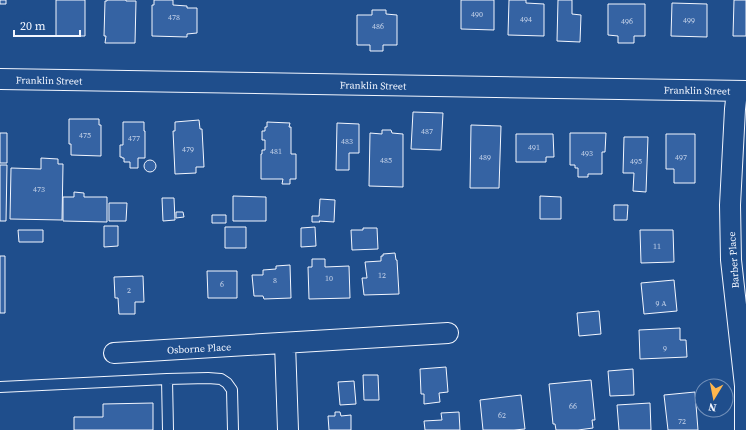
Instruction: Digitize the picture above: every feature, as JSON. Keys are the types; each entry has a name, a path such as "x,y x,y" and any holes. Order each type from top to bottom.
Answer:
{"street":[{"name":"Franklin Street","path":"0,79 742,91"},
{"name":"Barber Place","path":"742,91 735,108 730,205 732,260 744,386 745,430"},
{"name":"Osborne Place","path":"114,353 448,333"},
{"path":"285,343 288,430"}],"lane":[{"path":"167,379 168,430"},
{"path":"0,387 167,379 221,379 227,383 232,390 233,430"}],"building":[{"path":"0,0 6,0 6,4 0,4"},
{"path":"56,0 85,0 85,36 56,36"},
{"path":"154,0 173,0 173,5 187,6 187,8 197,8 197,33 187,34 187,37 152,36 152,5 154,5"},
{"path":"461,0 494,0 494,30 461,29"},
{"path":"509,0 526,0 526,3 544,4 544,36 508,35"},
{"path":"558,0 572,0 572,14 581,15 580,42 557,41"},
{"path":"734,0 746,0 746,36 733,36"},
{"path":"105,1 136,1 135,43 105,43"},
{"path":"672,3 707,4 707,37 671,36"},
{"path":"608,4 645,4 645,36 634,36 634,43 618,43 618,36 608,35"},
{"path":"372,10 386,10 386,14 397,15 397,45 383,45 383,51 370,51 370,45 357,45 357,15 372,15"},
{"path":"413,112 443,113 441,150 411,149"},
{"path":"69,119 99,119 99,125 101,125 101,156 71,155 71,144 69,144"},
{"path":"199,120 200,129 202,129 204,167 196,167 196,173 175,174 173,131 175,131 175,122"},
{"path":"123,122 144,122 145,158 138,158 138,168 130,168 130,162 124,162 124,158 120,157 120,145 123,145"},
{"path":"267,122 290,123 291,154 296,154 296,179 290,179 290,184 282,184 283,179 261,179 261,154 262,150 265,150 265,140 262,140 262,131 265,131"},
{"path":"337,123 359,124 359,153 349,153 349,170 336,170"},
{"path":"471,125 501,126 499,188 470,188"},
{"path":"382,130 391,130 392,133 403,134 403,187 369,186 370,133 382,134"},
{"path":"0,133 7,133 7,163 0,163"},
{"path":"570,133 606,133 605,152 602,152 602,174 588,174 588,177 578,177 578,168 575,168 575,165 570,165"},
{"path":"516,134 553,134 554,157 546,157 546,162 516,162"},
{"path":"666,134 695,134 695,183 674,183 674,169 666,169"},
{"path":"624,137 648,137 646,192 633,191 634,173 623,173"},
{"path":"41,158 58,159 58,164 63,164 62,220 10,219 11,168 41,169"},
{"path":"152,160 155,161 155,171 148,172 145,171 144,164 145,161"},
{"path":"0,165 7,165 6,221 0,221"},
{"path":"74,192 84,193 84,197 107,197 107,222 63,221 63,197 74,197"},
{"path":"233,196 266,197 266,221 233,221"},
{"path":"540,196 561,197 561,219 540,219"},
{"path":"162,198 174,198 175,220 163,221"},
{"path":"320,199 335,200 334,222 312,222 312,216 319,216"},
{"path":"109,203 127,203 126,221 109,221"},
{"path":"614,205 628,205 627,220 614,220"},
{"path":"176,212 183,212 184,217 176,218"},
{"path":"212,215 226,215 226,223 212,223"},
{"path":"104,226 118,226 118,246 104,247"},
{"path":"225,227 246,227 246,248 225,248"},
{"path":"315,227 316,246 301,247 301,228"},
{"path":"363,228 377,228 378,249 352,250 351,230 363,230"},
{"path":"18,230 43,230 43,242 19,242"},
{"path":"640,230 673,230 674,262 641,263"},
{"path":"395,253 397,260 399,294 364,295 362,278 367,278 365,262 381,261 381,256 383,256 383,254"},
{"path":"0,256 5,256 5,313 0,313"},
{"path":"312,259 325,259 325,267 349,266 350,298 309,299 308,267 312,267"},
{"path":"290,265 291,298 264,299 263,296 254,296 252,275 263,275 263,270 276,269 276,266"},
{"path":"207,271 237,271 237,298 208,298"},
{"path":"143,276 144,302 135,302 135,314 119,314 118,298 115,298 114,277"},
{"path":"674,280 677,311 644,314 641,283"},
{"path":"599,311 601,334 579,336 577,313"},
{"path":"680,328 680,340 686,340 687,357 640,359 639,330"},
{"path":"446,367 448,392 439,393 440,402 424,404 424,394 421,394 420,369"},
{"path":"633,369 634,395 610,396 608,371"},
{"path":"363,375 378,375 379,400 364,400"},
{"path":"591,380 595,420 592,420 593,428 556,430 555,424 553,424 549,384"},
{"path":"354,381 356,404 340,405 338,382"},
{"path":"694,392 694,418 697,418 698,430 668,430 664,395"},
{"path":"521,395 525,429 483,430 480,400"},
{"path":"153,403 153,430 74,430 74,417 103,417 103,404"},
{"path":"650,403 651,430 619,430 617,405"},
{"path":"335,412 340,412 341,416 351,415 351,430 329,430 328,416 335,416"},
{"path":"459,412 460,430 425,430 424,421 442,420 441,413"}]}
